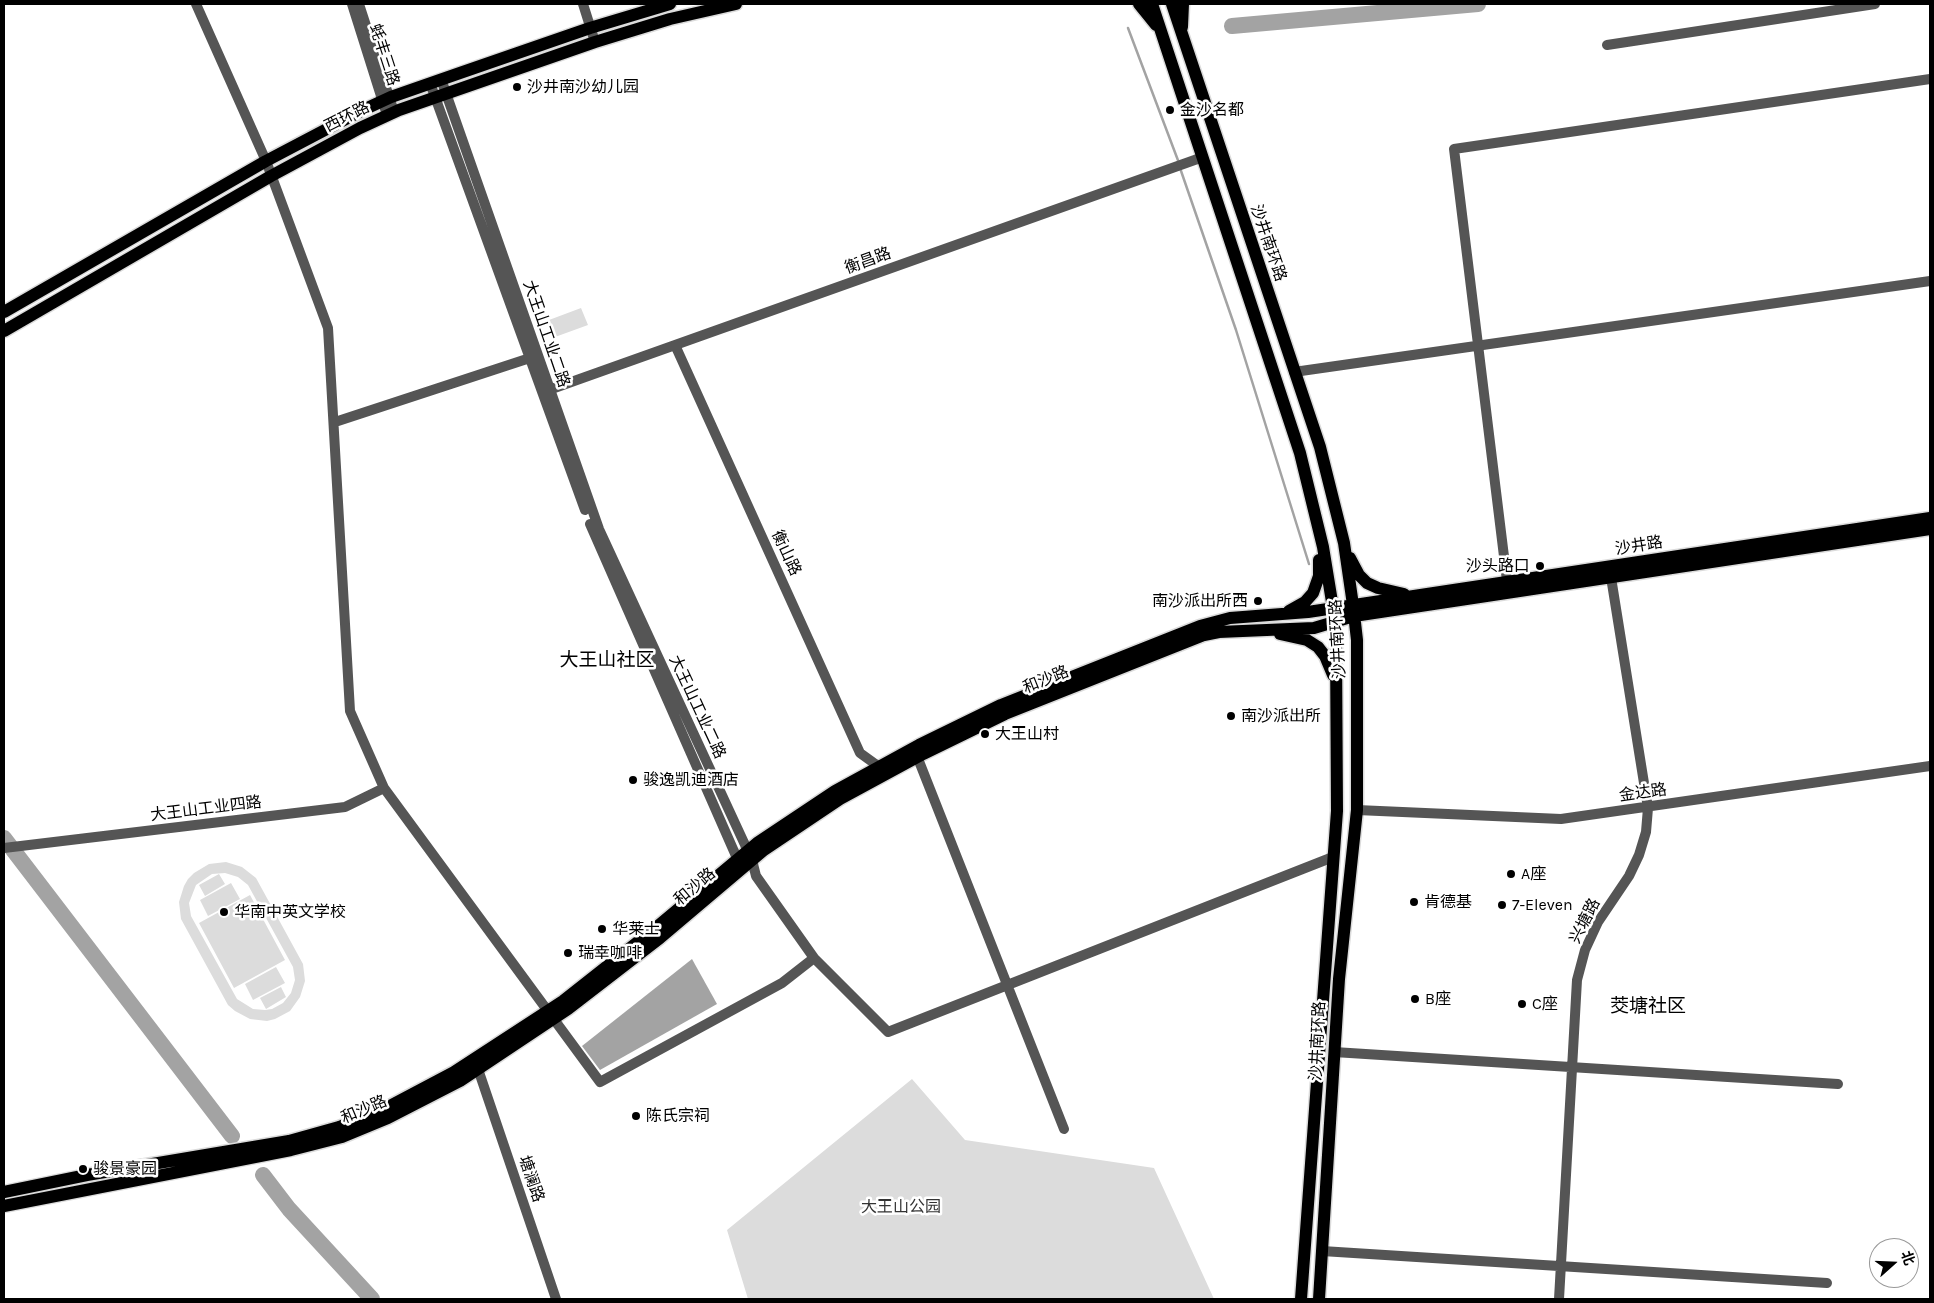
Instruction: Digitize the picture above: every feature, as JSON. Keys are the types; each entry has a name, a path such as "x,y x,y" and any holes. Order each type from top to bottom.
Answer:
{"main road":[{"name":"西环路","path":"4,312 266,161 386,100 590,28 670,4"},
{"name":"西环路","path":"4,331 271,176 360,128 391,114 594,42 670,19 736,4"},
{"path":"1138,4 1155,24 1164,42"},
{"name":"沙井南环路","path":"1152,4 1300,453 1317,518 1333,608 1336,642 1337,811 1301,1299"},
{"name":"沙井南环路","path":"1172,4 1320,447 1344,543 1354,610 1357,640 1357,810 1338,979 1319,1299"},
{"path":"1182,37 1183,4"},
{"path":"1284,614 1309,598 1318,582 1317,518"},
{"name":"沙井路","path":"1610,572 1930,518"},
{"name":"沙井路","path":"1354,610 1610,572 1930,529"},
{"path":"1344,543 1356,570 1367,583 1378,588 1414,596"},
{"name":"沙井路","path":"1354,610 1414,596 1507,587"},
{"name":"和沙路","path":"745,860 916,752 1001,705 1200,626 1230,618 1333,608 1354,610"},
{"name":"和沙路","path":"4,1206 291,1150 366,1128 427,1099 478,1069 551,1015 618,959 745,860 803,810 878,766 1204,635 1219,632 1314,628 1334,622 1354,610"},
{"path":"1260,630 1301,638 1313,643 1326,656 1336,685"},
{"name":"和沙路","path":"4,1192 289,1141 339,1127 384,1109 454,1072 551,1015"}],"street":[{"path":"196,4 266,161 328,328 335,422 350,711 384,788 600,1082 782,983 814,958"},
{"name":"蚝丰三路","path":"352,4 391,114"},
{"name":"蚝丰三路","path":"359,4 386,100"},
{"path":"583,4 594,42"},
{"path":"1607,45 1875,4"},
{"path":"1507,587 1454,149 1930,79"},
{"name":"大王山工业二路","path":"436,81 546,391 598,529 745,860"},
{"name":"衡昌路","path":"546,391 1203,157"},
{"path":"1294,372 1930,281"},
{"name":"衡山路","path":"675,345 860,753 878,766"},
{"path":"335,422 534,357"},
{"name":"兴塘路","path":"1559,1299 1577,980 1585,950 1598,922 1629,876 1639,855 1646,832 1648,808 1610,572"},
{"path":"916,752 1064,1129"},
{"name":"金达路","path":"1357,810 1561,819 1930,766"},
{"name":"大王山工业四路","path":"4,848 345,807 384,788"},
{"path":"745,860 814,958 888,1032 1333,857"},
{"path":"1334,1052 1838,1084"},
{"name":"塘澜路","path":"478,1069 556,1299"},
{"path":"1322,1252 1827,1283"}],"green space":[{"path":"581,308 588,325 555,337 549,320"},
{"path":"226,862 242,867 256,878 303,964 305,981 300,997 290,1011 275,1019 267,1021 250,1019 228,1005 181,919 179,902 184,886 194,873 209,864","holes":["225,873 238,877 248,885 293,967 295,980 291,993 283,1003 272,1009 253,1009 237,999 191,916 189,903 196,885 212,874"]},
{"path":"219,874 225,884 205,896 199,885"},
{"path":"231,883 240,899 208,916 200,900"},
{"path":"250,895 285,960 234,988 199,923"},
{"path":"276,967 285,983 253,1000 245,984"},
{"path":"281,987 286,997 266,1009 260,998"},
{"name":"大王山公园","path":"912,1079 965,1140 1154,1168 1214,1299 748,1299 727,1230"}],"shaded area":[{"path":"692,959 717,1004 600,1070 582,1046"}],"waterway":[{"path":"1232,26 1478,4"},
{"path":"1128,28 1179,163"},
{"path":"1180,168 1236,330 1309,564"},
{"path":"4,838 232,1136"},
{"path":"263,1175 289,1209 372,1299"}],"place":[{"name":"沙井南沙幼儿园","path":"517,87"},
{"name":"金沙名都","path":"1170,110"},
{"name":"沙头路口","path":"1540,566"},
{"name":"南沙派出所西","path":"1258,601"},
{"name":"南沙派出所","path":"1231,716"},
{"name":"大王山村","path":"985,734"},
{"name":"骏逸凯迪酒店","path":"633,780"},
{"name":"A座","path":"1511,874"},
{"name":"肯德基","path":"1414,902"},
{"name":"7-Eleven","path":"1502,905"},
{"name":"华南中英文学校","path":"224,912"},
{"name":"华莱士","path":"602,929"},
{"name":"瑞幸咖啡","path":"568,953"},
{"name":"B座","path":"1415,999"},
{"name":"C座","path":"1522,1004"},
{"name":"陈氏宗祠","path":"636,1116"},
{"name":"骏景豪园","path":"83,1169"}],"district":[{"name":"大王山社区","path":"607,661"},
{"name":"茭塘社区","path":"1648,1007"}]}
